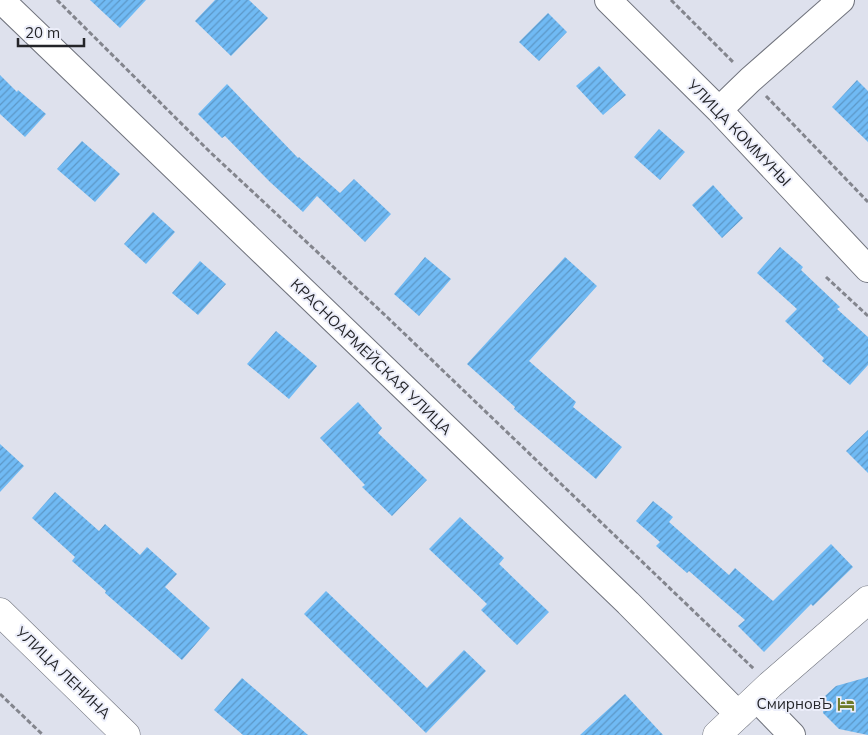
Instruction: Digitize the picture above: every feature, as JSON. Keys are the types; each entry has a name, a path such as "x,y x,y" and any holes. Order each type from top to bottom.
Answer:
{"street":[{"name":"КРАСНОАРМЕЙСКАЯ УЛИЦА","path":"1,0 628,603 755,699 792,735"},
{"name":"УЛИЦА КОММУНЫ","path":"608,0 719,110 868,268"},
{"path":"719,110 750,80 841,0"},
{"path":"717,735 755,699 868,600"},
{"name":"УЛИЦА ЛЕНИНА","path":"0,612 126,735"}],"path":[{"path":"57,0 210,152 394,324 755,699"},
{"path":"671,0 868,202"},
{"path":"826,278 868,316"},
{"path":"0,694 42,735"}],"building":[{"path":"90,0 146,0 120,28"},
{"path":"215,0 249,0 268,18 231,56 195,21"},
{"path":"548,13 567,32 539,61 519,42"},
{"path":"599,66 626,95 603,115 576,86"},
{"path":"0,75 17,92 18,90 46,114 25,137 0,114"},
{"path":"857,80 868,91 868,142 832,107"},
{"path":"227,84 298,158 340,193 354,179 391,214 365,242 317,196 303,212 270,182 225,136 222,138 198,114"},
{"path":"659,129 685,152 660,180 634,157"},
{"path":"82,141 120,174 95,202 57,169"},
{"path":"713,185 743,218 722,238 692,205"},
{"path":"153,212 175,232 146,264 124,244"},
{"path":"780,247 803,267 801,270 840,307 837,309 868,337 868,365 850,385 822,361 824,358 785,321 797,309 757,273"},
{"path":"425,257 451,279 419,316 394,294"},
{"path":"565,257 597,286 529,361 576,402 573,407 622,447 596,479 514,409 515,407 467,364"},
{"path":"200,261 226,284 198,315 172,293"},
{"path":"276,331 317,366 289,399 247,364"},
{"path":"358,402 382,428 378,433 427,480 392,516 362,487 365,485 320,438"},
{"path":"868,430 868,473 846,451"},
{"path":"0,444 24,466 0,492"},
{"path":"55,492 99,531 105,524 140,555 147,547 177,574 165,587 210,628 182,660 105,593 106,591 72,561 75,557 32,518"},
{"path":"653,501 673,517 669,522 729,575 735,568 773,601 831,544 853,567 813,606 811,604 764,652 738,626 745,620 689,571 687,573 656,546 660,542 636,521"},
{"path":"460,517 504,558 499,564 549,612 517,645 481,610 487,604 429,549"},
{"path":"326,591 427,688 464,650 486,671 426,733 304,614"},
{"name":"СмирновЪ","path":"868,677 868,735 839,729 823,713 825,696 836,686"},
{"path":"242,678 308,735 243,735 214,710"},
{"path":"625,694 663,735 580,735"}],"place":[{"name":"СмирновЪ","path":"846,704"}]}
